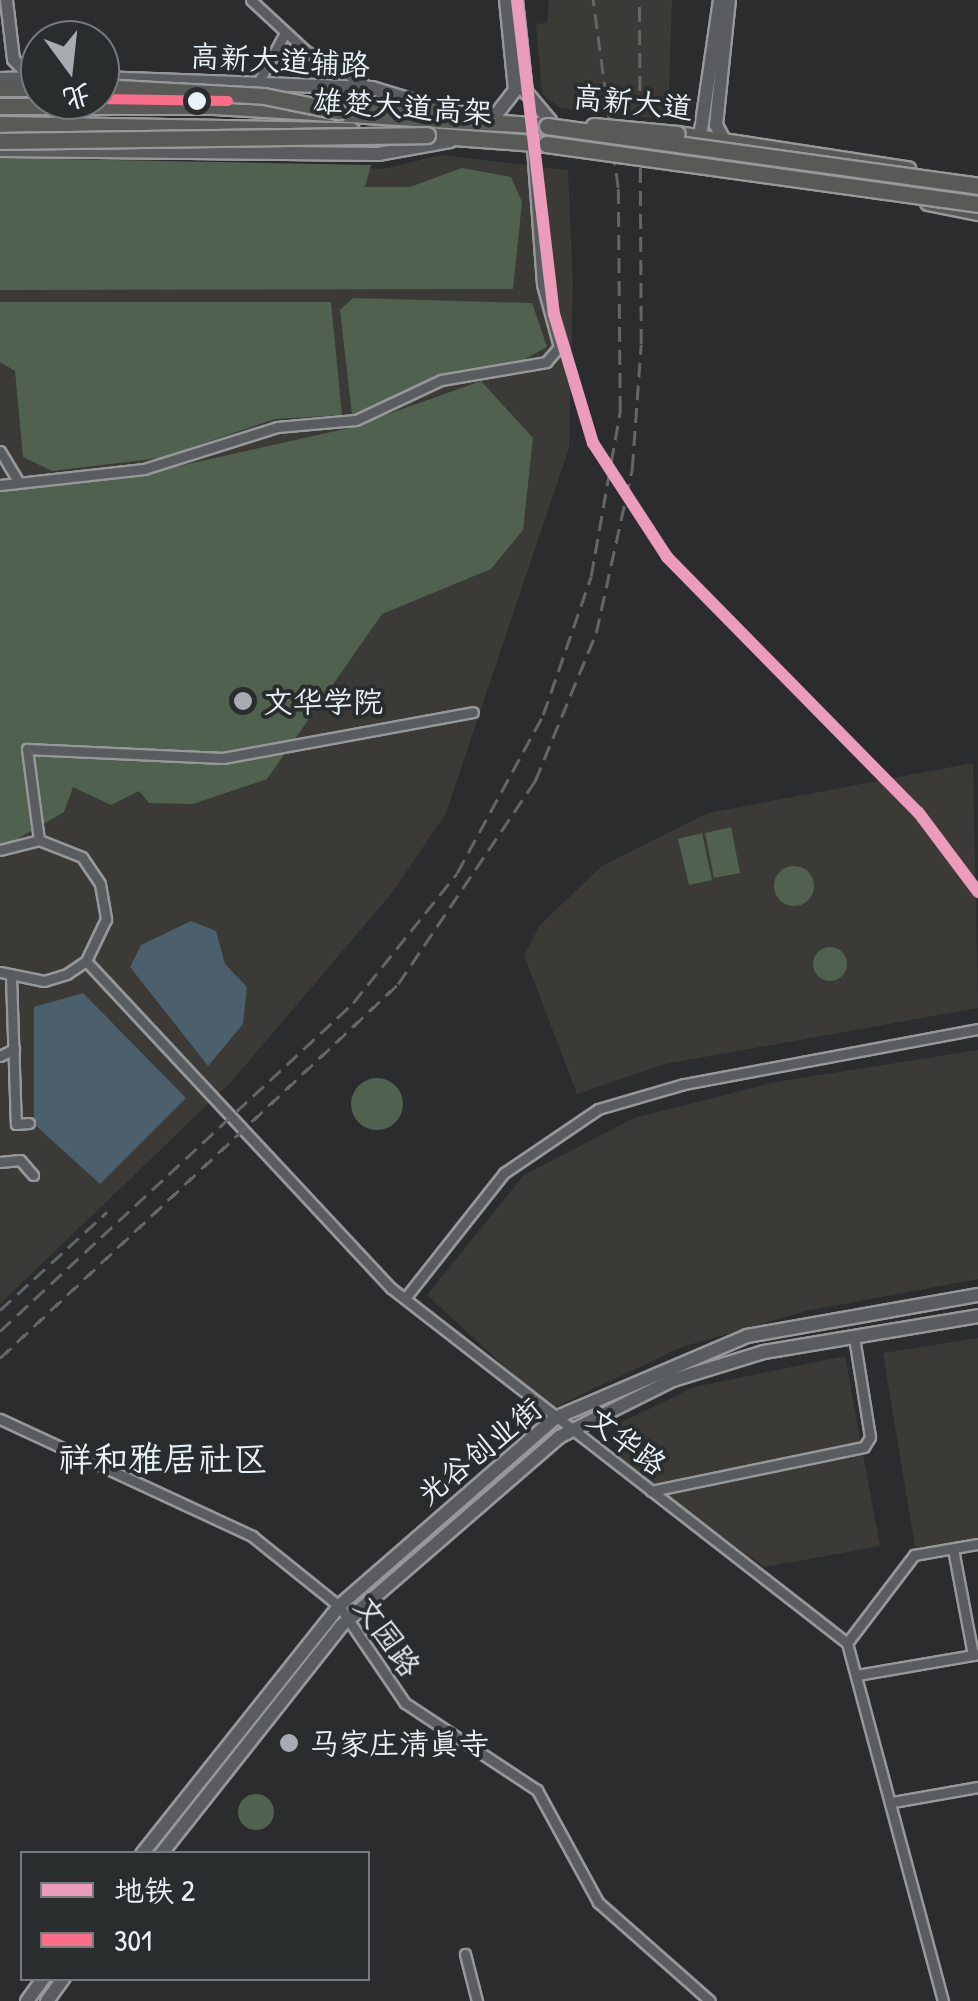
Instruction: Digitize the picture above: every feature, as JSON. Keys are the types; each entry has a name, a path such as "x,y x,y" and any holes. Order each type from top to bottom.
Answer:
{"highway":[{"path":"120,89 264,96 338,111"},
{"name":"雄楚大道高架","path":"0,103 338,111 660,139 978,183"},
{"name":"雄楚大道高架","path":"1,130 427,135 680,159 978,204"}],"main road":[{"path":"495,116 515,90 506,0"},
{"path":"516,0 526,92 555,122"},
{"path":"700,137 720,0"},
{"path":"724,140 716,125 729,0"},
{"name":"高新大道辅路","path":"120,78 372,88 453,113"},
{"name":"高新大道","path":"120,100 495,116 724,140 978,183"},
{"path":"1,130 450,141"},
{"path":"1,130 90,147"},
{"path":"0,150 90,147 378,154 450,141"},
{"name":"高新大道","path":"450,141 676,164 907,197 978,213"},
{"path":"907,197 925,186 910,170"},
{"name":"光谷创业街","path":"144,1851 338,1606 555,1418 747,1336 978,1295"},
{"name":"光谷创业街","path":"164,1851 348,1620 572,1431 673,1380 854,1337 978,1316"},
{"path":"26,2001 42,1981"}],"street":[{"path":"6,0 13,59 20,66"},
{"path":"251,0 285,33 372,88"},
{"path":"259,81 285,33"},
{"path":"0,485 144,469 277,428 356,420 441,380 546,362 560,347 542,284 532,148"},
{"path":"0,451 18,481"},
{"path":"39,840 28,749 224,758 473,712"},
{"path":"0,850 39,840 82,857 100,884 106,919 86,960 44,981 0,972"},
{"name":"文华路","path":"86,960 406,1297 555,1418 848,1643"},
{"path":"12,977 16,1124 29,1123"},
{"path":"406,1297 504,1173 598,1110 684,1084 978,1029"},
{"path":"0,1056 14,1049"},
{"path":"0,1162 20,1160 33,1175"},
{"path":"651,1492 864,1447 870,1437 854,1337"},
{"name":"文园路","path":"0,1419 252,1536 338,1606 405,1703 537,1790 598,1902 710,2001"},
{"path":"942,2001 893,1802 848,1643 914,1555 978,1544"},
{"path":"857,1675 975,1654 953,1548"},
{"path":"893,1802 978,1787"},
{"path":"465,1954 477,2001"}],"shaded area":[{"path":"549,0 672,0 668,120 560,108 542,94 536,24 547,23"},
{"name":"文华学院","path":"0,155 383,169 441,155 568,170 573,285 569,448 446,813 392,893 231,1082 0,1304"},
{"path":"973,763 978,1008 665,1064 577,1094 524,955 540,925 602,866 708,813"},
{"path":"978,1050 978,1279 806,1311 682,1347 551,1409 427,1295 524,1175 634,1118 776,1082"},
{"path":"978,1338 978,1539 915,1548 883,1353"},
{"path":"845,1356 880,1546 765,1567 614,1462 622,1422 694,1387"}],"green space":[{"path":"0,158 371,165 365,187 410,187 462,168 511,177 522,202 513,289 0,290"},
{"path":"353,298 532,303 547,347 510,367 441,374 352,415 340,310"},
{"path":"0,302 331,302 342,415 275,419 160,458 52,471 23,457 15,371 0,362"},
{"path":"481,381 533,438 523,530 491,569 382,614 267,779 193,804 149,803 139,791 111,805 73,787 64,812 0,849 0,491 148,473 349,428"},
{"path":"731,827 740,873 714,878 705,833"},
{"path":"702,833 712,880 689,885 678,839"},
{"path":"794,866 808,872 814,886 808,900 794,906 780,900 774,886 780,872"},
{"path":"830,947 842,952 847,964 842,976 830,981 818,976 813,964 818,952"},
{"path":"377,1078 396,1085 403,1104 396,1123 377,1130 358,1123 351,1104 358,1085"},
{"path":"256,1794 269,1799 274,1812 269,1825 256,1830 243,1825 238,1812 243,1799"}],"water":[{"path":"191,921 216,931 225,964 247,987 243,1024 208,1066 130,967 141,945"},
{"path":"83,993 186,1098 100,1184 34,1124 34,1007"}],"railway":[{"path":"0,1331 353,1003 457,873 543,715 591,576 620,411 618,188 593,0"},
{"path":"0,1358 398,984 535,781 596,633 632,469 641,344 639,0"},
{"path":"0,1310 107,1212"}],"metro line":[{"name":"2","path":"517,0 554,314 593,443 667,557 918,812 978,892"}],"transit line":[{"name":"301","path":"120,99 228,101"}],"place":[{"name":"文华学院","path":"243,701"},
{"name":"马家庄清真寺","path":"289,1743"}],"district":[{"name":"祥和雅居社区","path":"163,1459"}]}
